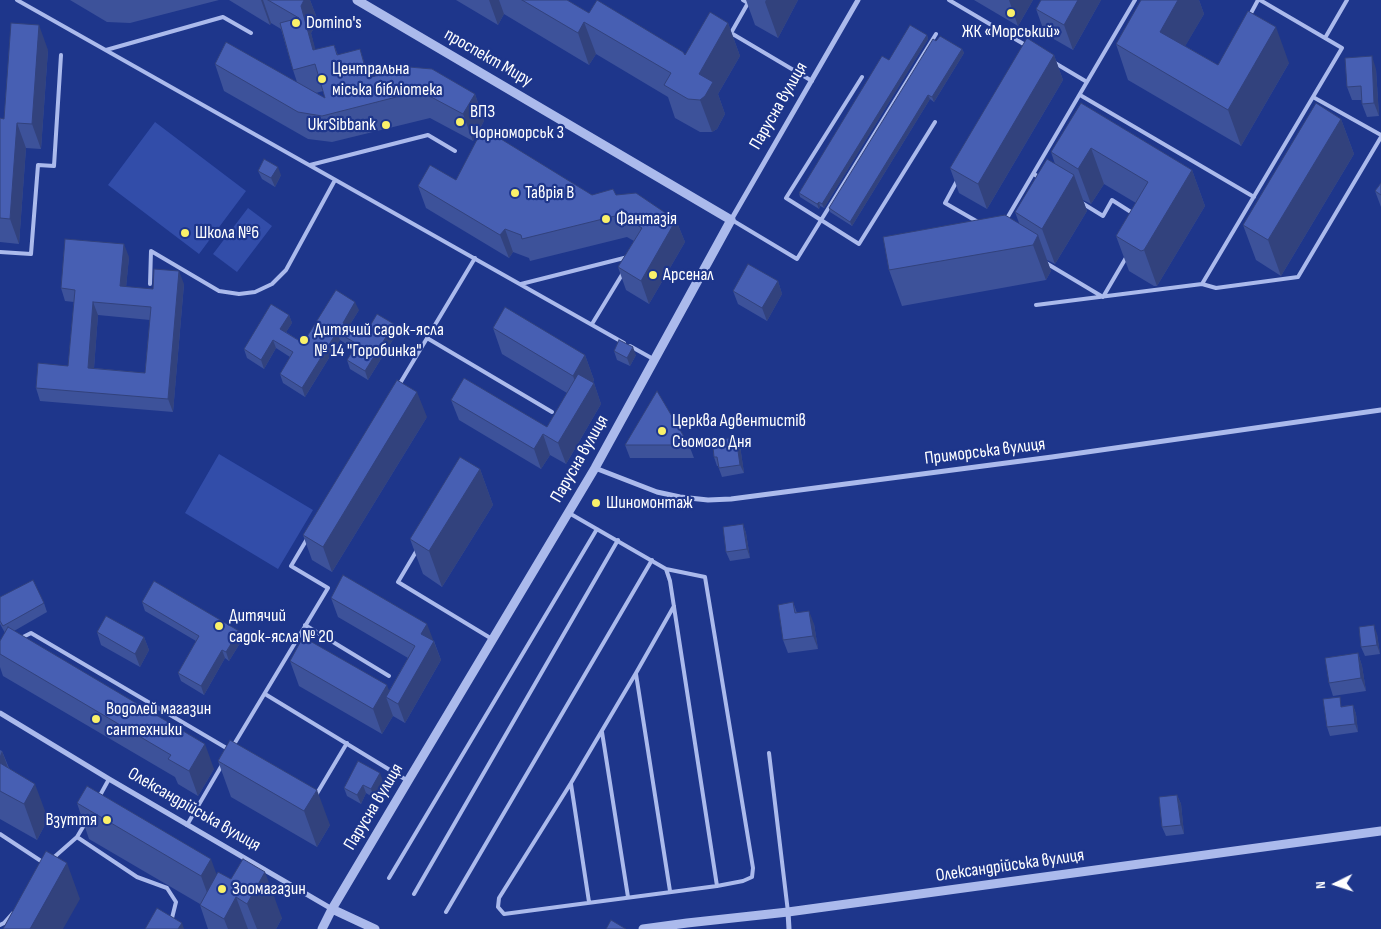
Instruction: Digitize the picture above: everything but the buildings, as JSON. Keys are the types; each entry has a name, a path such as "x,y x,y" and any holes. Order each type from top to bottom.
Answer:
{"street":[{"name":"проспект Миру","path":"357,0 731,220"},
{"name":"Парусна вулиця","path":"322,929 332,909 595,468 731,220 858,0"},
{"name":"Приморська вулиця","path":"595,468 657,492 680,498 731,499 1052,457 1381,410"},
{"name":"Олександрійська вулиця","path":"0,713 109,780 332,909 376,929"},
{"name":"Олександрійська вулиця","path":"643,929 688,926 1381,831"},
{"path":"788,912 789,929"}],"lane":[{"path":"17,0 655,360"},
{"path":"731,33 748,3 743,0"},
{"path":"949,0 1034,50"},
{"path":"1003,227 1135,0"},
{"path":"1202,284 1342,48 1259,0 1249,17"},
{"path":"1324,38 1347,0"},
{"path":"106,50 224,17 251,33"},
{"path":"724,34 731,33 812,81"},
{"path":"731,220 797,259 936,34"},
{"path":"0,252 32,254 38,165 54,166 61,55"},
{"path":"1049,59 1087,82"},
{"path":"862,77 786,198 859,244 934,122"},
{"path":"1080,95 1254,197"},
{"path":"1036,305 1202,284 1216,288 1298,277 1381,136 1313,97"},
{"path":"310,165 428,135 455,151"},
{"path":"1034,174 1049,183"},
{"path":"960,178 945,203 983,226"},
{"path":"150,284 151,251 220,291 239,294 256,292 272,284 286,270 335,180"},
{"path":"1080,202 1103,216 1112,200 1140,218"},
{"path":"521,284 634,255 629,263"},
{"path":"1103,297 1127,255"},
{"path":"397,389 475,258"},
{"path":"1039,258 1103,297"},
{"path":"592,324 624,271"},
{"path":"427,338 552,412"},
{"path":"568,513 666,569 705,577 753,868 752,877 743,881 718,886 504,914 498,907 499,898 602,732 674,606"},
{"path":"389,878 597,529"},
{"path":"19,639 31,633 231,751 328,588 291,566 311,532"},
{"path":"414,894 618,540"},
{"path":"418,548 398,582 492,639"},
{"path":"446,912 652,560"},
{"path":"666,569 670,581 718,886"},
{"path":"305,626 389,676"},
{"path":"636,674 670,891"},
{"path":"265,694 408,781"},
{"path":"602,732 628,898"},
{"path":"313,800 347,743"},
{"path":"769,753 788,912"},
{"path":"187,825 226,758"},
{"path":"96,803 109,780"},
{"path":"571,783 589,902"},
{"path":"0,834 45,864 77,838 91,812"},
{"path":"77,838 137,877 167,888 176,902 172,918 165,929"},
{"path":"254,875 260,867"},
{"path":"0,925 14,912"}],"shaded area":[{"path":"155,122 246,191 199,254 108,185"},
{"path":"248,208 272,226 237,272 213,254"},
{"path":"219,454 313,510 278,569 185,513"}],"place":[{"name":"ЖК «Морський»","path":"1011,13"},
{"name":"Domino's","path":"296,23"},
{"name":"Центральна міська бібліотека","path":"322,79"},
{"name":"ВПЗ Чорноморськ 3","path":"460,122"},
{"name":"UkrSibbank","path":"386,125"},
{"name":"Таврія В","path":"515,193"},
{"name":"Фантазія","path":"606,219"},
{"name":"Школа №6","path":"185,233"},
{"name":"Арсенал","path":"653,275"},
{"name":"Дитячий садок-ясла № 14 \"Горобинка\"","path":"304,340"},
{"name":"Церква Адвентистів Сьомого Дня","path":"662,431"},
{"name":"Шиномонтаж","path":"596,503"},
{"name":"Дитячий садок-ясла № 20","path":"219,626"},
{"name":"Водолей магазин сантехники","path":"96,719"},
{"name":"Взуття","path":"107,820"},
{"name":"Зоомагазин","path":"222,889"}]}
